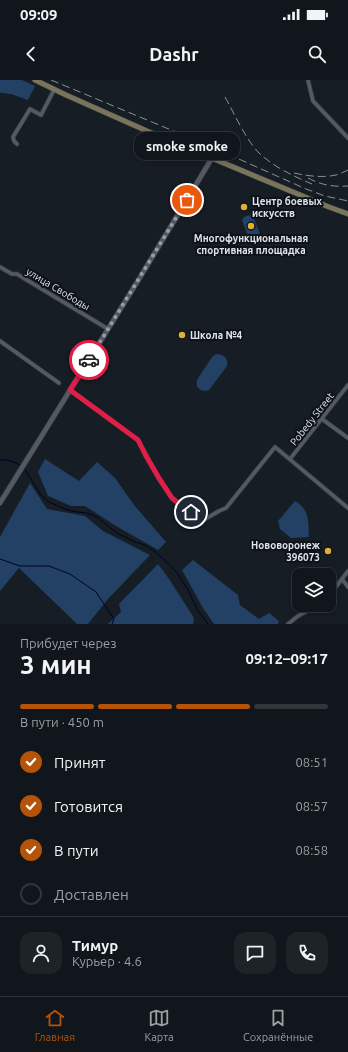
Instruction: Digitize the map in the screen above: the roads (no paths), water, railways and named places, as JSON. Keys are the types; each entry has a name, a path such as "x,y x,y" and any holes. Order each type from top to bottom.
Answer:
{"main road":[{"path":"35,80 54,90 212,158 348,214"}],"street":[{"path":"308,80 313,101 348,138"},
{"path":"17,144 13,137 30,109 42,115 54,90"},
{"path":"0,503 212,158"},
{"name":"улица Свободы","path":"0,267 12,274 18,274 108,329"},
{"path":"0,341 59,383"},
{"name":"Pobedy Street","path":"348,385 290,459 348,508"},
{"path":"70,390 138,440 172,498 191,512"},
{"path":"322,419 348,438"},
{"path":"202,521 226,508 275,447 290,459"},
{"path":"336,587 348,571"},
{"path":"342,579 348,586"},
{"path":"288,624 305,612"}],"waterway":[{"path":"0,460 8,460 20,465"},
{"path":"24,468 41,495 49,502 67,510 87,513 97,517 117,533 145,545 154,551 177,573 188,590 197,609 208,624"},
{"path":"0,559 20,566 49,566 70,574 96,592 114,619 112,624"}],"railway":[{"path":"51,80 212,147 306,189 325,196 348,201"},
{"path":"225,97 254,148 271,163 312,184"},
{"path":"294,173 310,176 331,176 338,175 348,170"},
{"path":"308,178 327,185 348,186"}],"place":[{"name":"smoke smoke","path":"187,200"},
{"name":"Центр боевых искусств","path":"244,207"},
{"name":"Многофункциональная спортивная площадка","path":"251,226"},
{"name":"Школа №4","path":"182,335"},
{"name":"Нововоронеж 396073","path":"328,551"}]}
